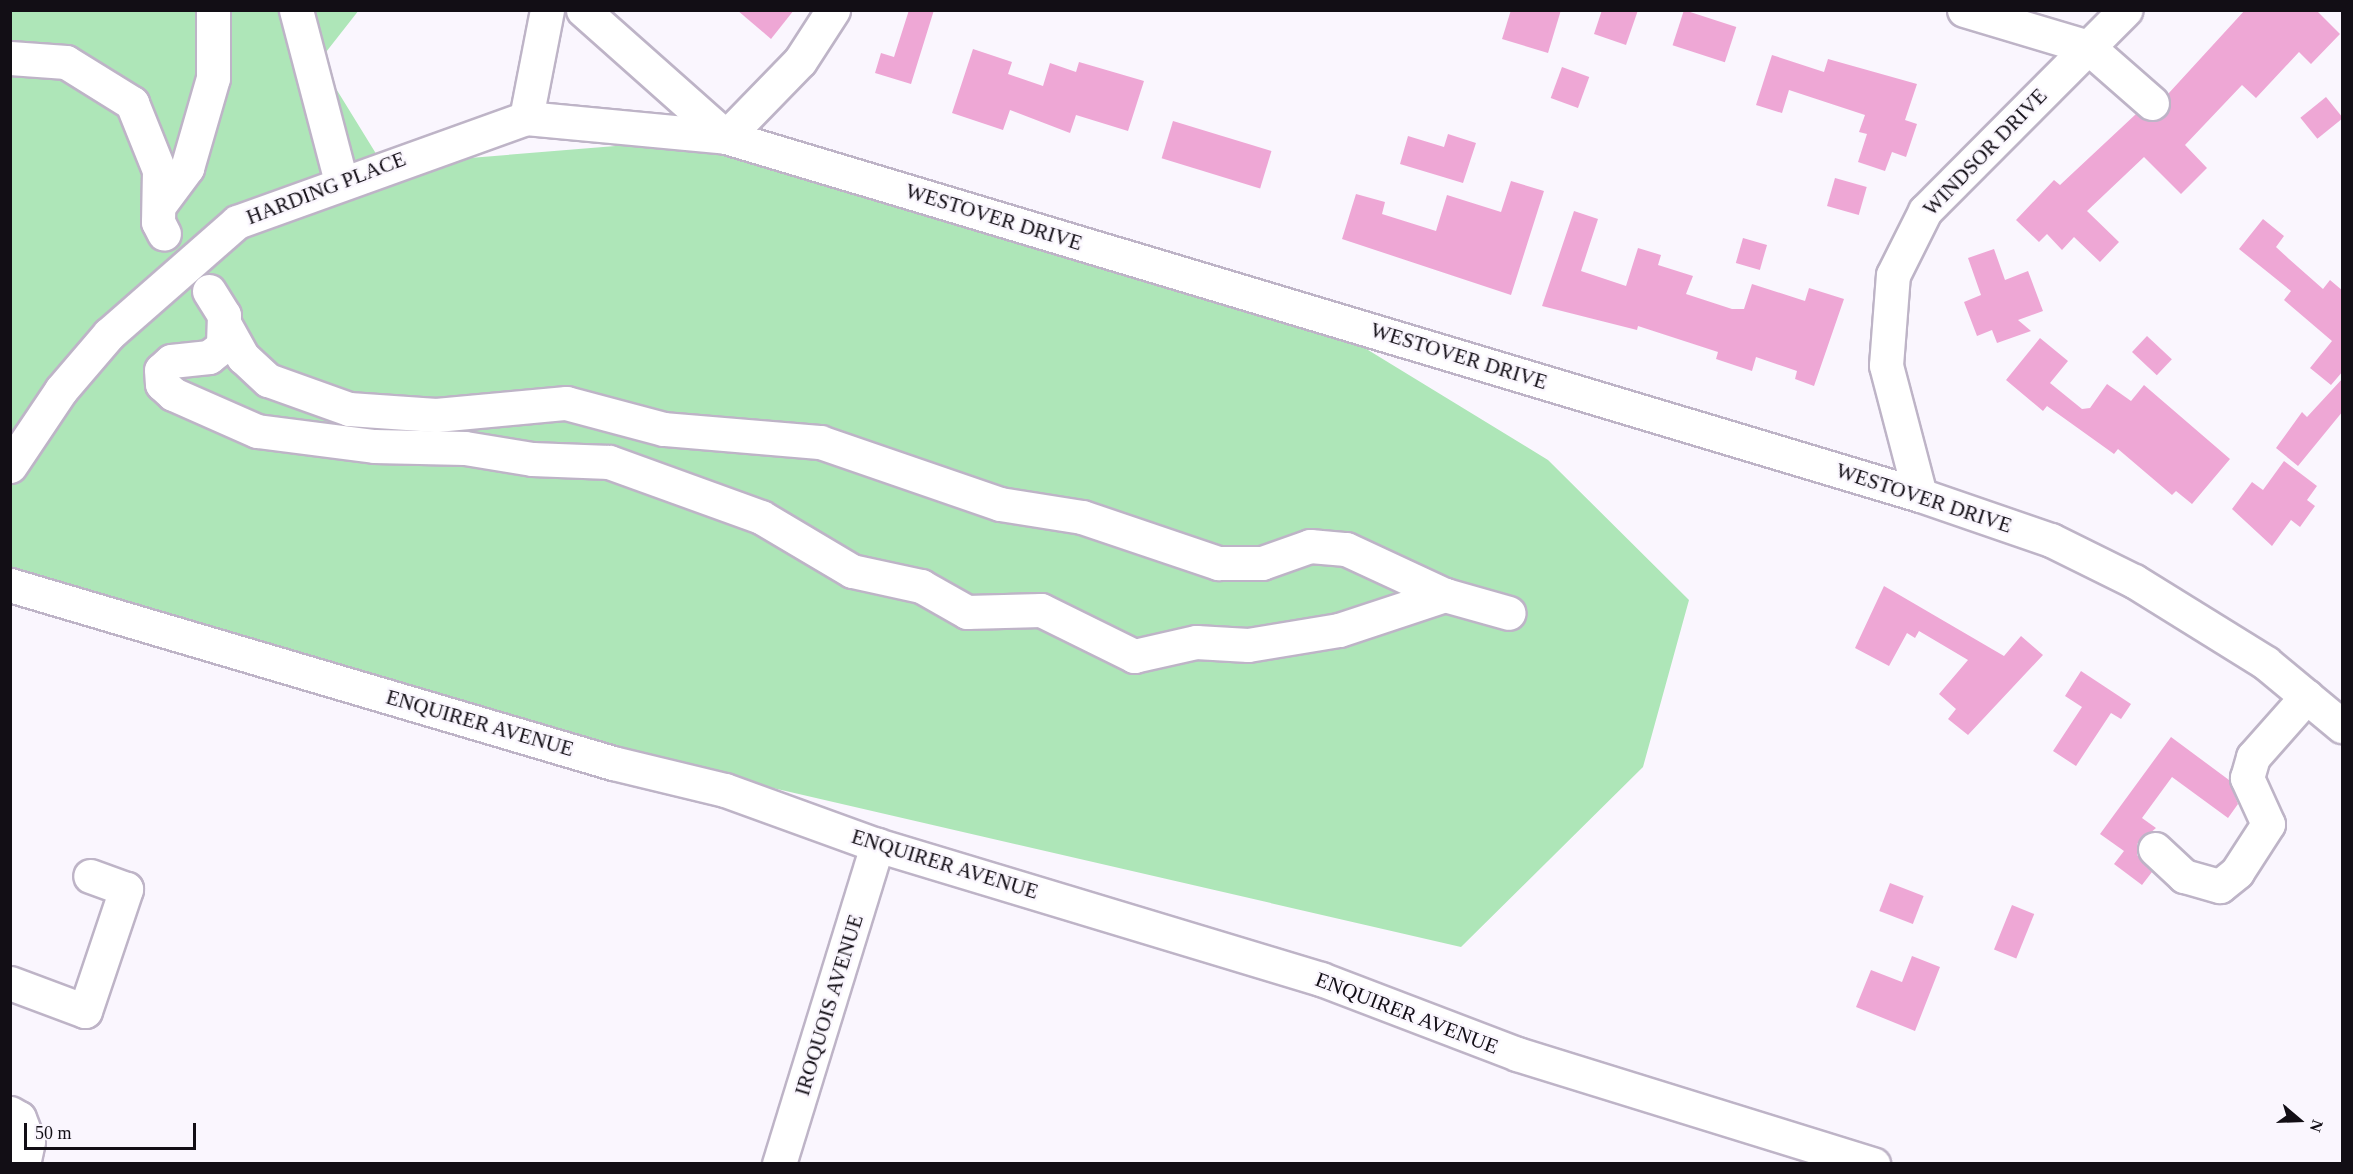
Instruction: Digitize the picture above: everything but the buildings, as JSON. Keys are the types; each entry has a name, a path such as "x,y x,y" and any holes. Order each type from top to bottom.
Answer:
{"street":[{"path":"10,58 66,62 132,103 159,170 162,219 187,168 213,78 213,10"},
{"path":"296,10 341,181"},
{"path":"526,118 547,10"},
{"path":"583,10 726,137 800,61 833,10"},
{"path":"1964,10 2088,47 2152,103"},
{"name":"WINDSOR DRIVE","path":"1920,495 1886,365 1893,275 1925,210 2125,10"},
{"name":"HARDING PLACE","path":"10,466 61,390 110,334 237,222 341,181 526,118"},
{"name":"WESTOVER DRIVE","path":"526,118 726,137 1920,495 2051,540 2134,581 2266,663 2343,726"},
{"path":"209,291 243,357 268,380 349,409 436,415 566,403 664,429 820,442 1000,504 1082,517 1209,561 1244,566 1302,548 1338,548 1445,595 1509,613"},
{"path":"225,325 216,353 177,358 165,365 160,377 172,394 256,431 388,448 472,448 532,459 609,462 770,521 852,571 921,586 967,612 1041,610 1134,656 1196,642 1248,645 1339,630 1445,595"},
{"name":"ENQUIRER AVENUE","path":"10,585 613,763 725,790 877,845 1321,979 1517,1054 1873,1164"},
{"path":"2156,849 2184,876 2220,886 2237,872 2268,824 2247,778 2253,757 2307,696"},
{"name":"IROQUOIS AVENUE","path":"779,1164 877,845"},
{"path":"10,983 85,1011 126,889 90,876"},
{"path":"10,1113 19,1118 28,1141 23,1164"}],"green space":[{"path":"359,10 319,61 383,165 726,137 1296,306 1548,460 1689,600 1643,767 1461,947 158,646 11,587 11,11"}]}
